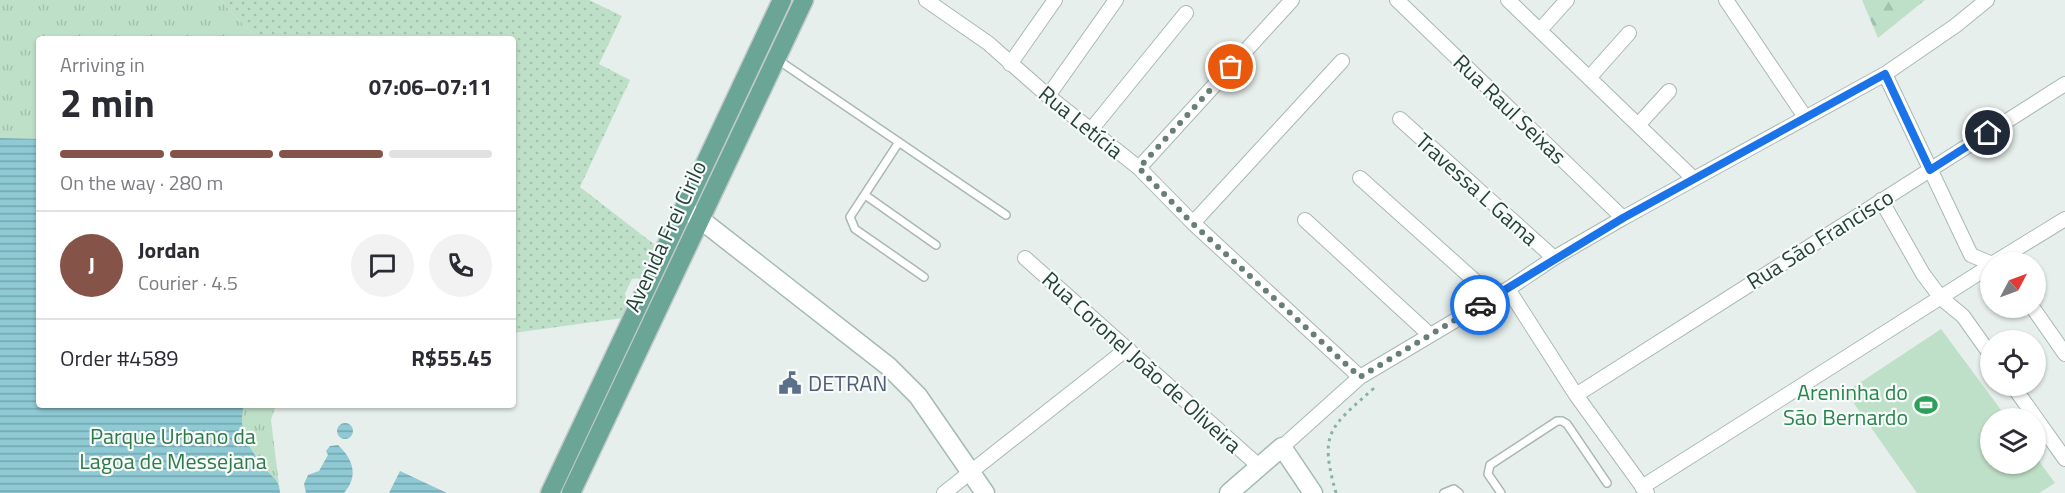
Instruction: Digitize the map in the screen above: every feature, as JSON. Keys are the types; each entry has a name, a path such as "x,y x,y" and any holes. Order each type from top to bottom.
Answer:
{"main road":[{"name":"Avenida Frei Cirilo","path":"550,493 782,0"},
{"name":"Avenida Frei Cirilo","path":"571,493 804,0"}],"street":[{"name":"Rua Letícia","path":"926,0 988,43 1090,131 1139,168 1192,223 1360,377"},
{"path":"1010,64 1054,0"},
{"path":"1048,96 1116,0"},
{"path":"1139,168 1292,0"},
{"name":"Rua Raul Seixas","path":"1397,0 1623,218"},
{"path":"1508,0 1694,179"},
{"path":"1540,30 1567,0"},
{"path":"1726,0 1805,117"},
{"path":"1229,493 1360,377 1623,218 1885,74 1955,26 1987,0"},
{"path":"1090,131 1186,13"},
{"path":"1589,78 1629,33"},
{"path":"1192,223 1342,61"},
{"path":"1885,74 1971,255 1980,259"},
{"name":"Rua São Francisco","path":"1576,395 2065,84"},
{"path":"1638,125 1669,91"},
{"name":"Travessa L Gama","path":"1400,119 1554,258"},
{"path":"1360,178 1492,297"},
{"path":"1881,201 1923,274 1941,298 1963,316 1980,340"},
{"path":"683,209 700,219 888,366 918,396 986,493"},
{"path":"2011,252 2065,219"},
{"path":"1305,220 1430,335"},
{"name":"Rua Coronel João de Oliveira","path":"1025,258 1128,348 1272,456 1313,493"},
{"path":"1508,289 1576,395 1644,490 1980,271"},
{"path":"2040,318 2065,354"},
{"path":"945,493 1128,348"},
{"path":"2020,396 2065,459"},
{"name":"Rua Coronel João de Oliveira","path":"1272,456 1299,493"}],"lane":[{"path":"776,58 1006,215"},
{"path":"898,142 850,217 855,229 924,278"},
{"path":"865,195 936,245"},
{"path":"1501,493 1488,474 1490,465 1557,421 1568,424 1607,483"},
{"path":"1444,493 1454,489 1459,493"}],"path":[{"path":"1336,493 1328,462 1329,440 1334,426 1356,402 1373,389 1360,377"}],"green space":[{"name":"Parque Urbano da Lagoa de Messejana","path":"0,0 220,0 257,36 36,36 36,408 275,408 271,420 280,493 0,493"},
{"path":"220,0 589,0 622,16 599,64 630,80 580,187 655,245 640,278 632,279 625,293 627,305 623,318 516,333 516,36 257,36"},
{"path":"1862,0 1925,0 1878,38"},
{"name":"Areninha do São Bernardo","path":"1941,329 1980,382 1980,396 1991,396 2000,408 1980,408 1980,474 2046,474 2046,471 2055,483 2039,493 1917,493 1846,392"}],"water":[{"name":"Parque Urbano da Lagoa de Messejana","path":"0,138 36,139 36,408 243,408 242,424 247,442 257,458 277,481 280,493 0,493"},
{"path":"342,423 348,423 353,431 351,437 342,439 337,434 337,428"},
{"path":"338,445 347,456 352,468 353,474 349,487 344,493 306,493 304,484 308,475 319,471 330,446"},
{"path":"400,471 447,493 389,493"}],"way so far":[{"path":"1231,67 1139,168 1192,223 1360,377 1480,305"}],"place":[{"name":"DETRAN","path":"790,383"},
{"name":"Areninha do São Bernardo","path":"1926,405"}],"route":[{"path":"1480,305 1623,218 1885,74 1930,170 1988,133"}]}
